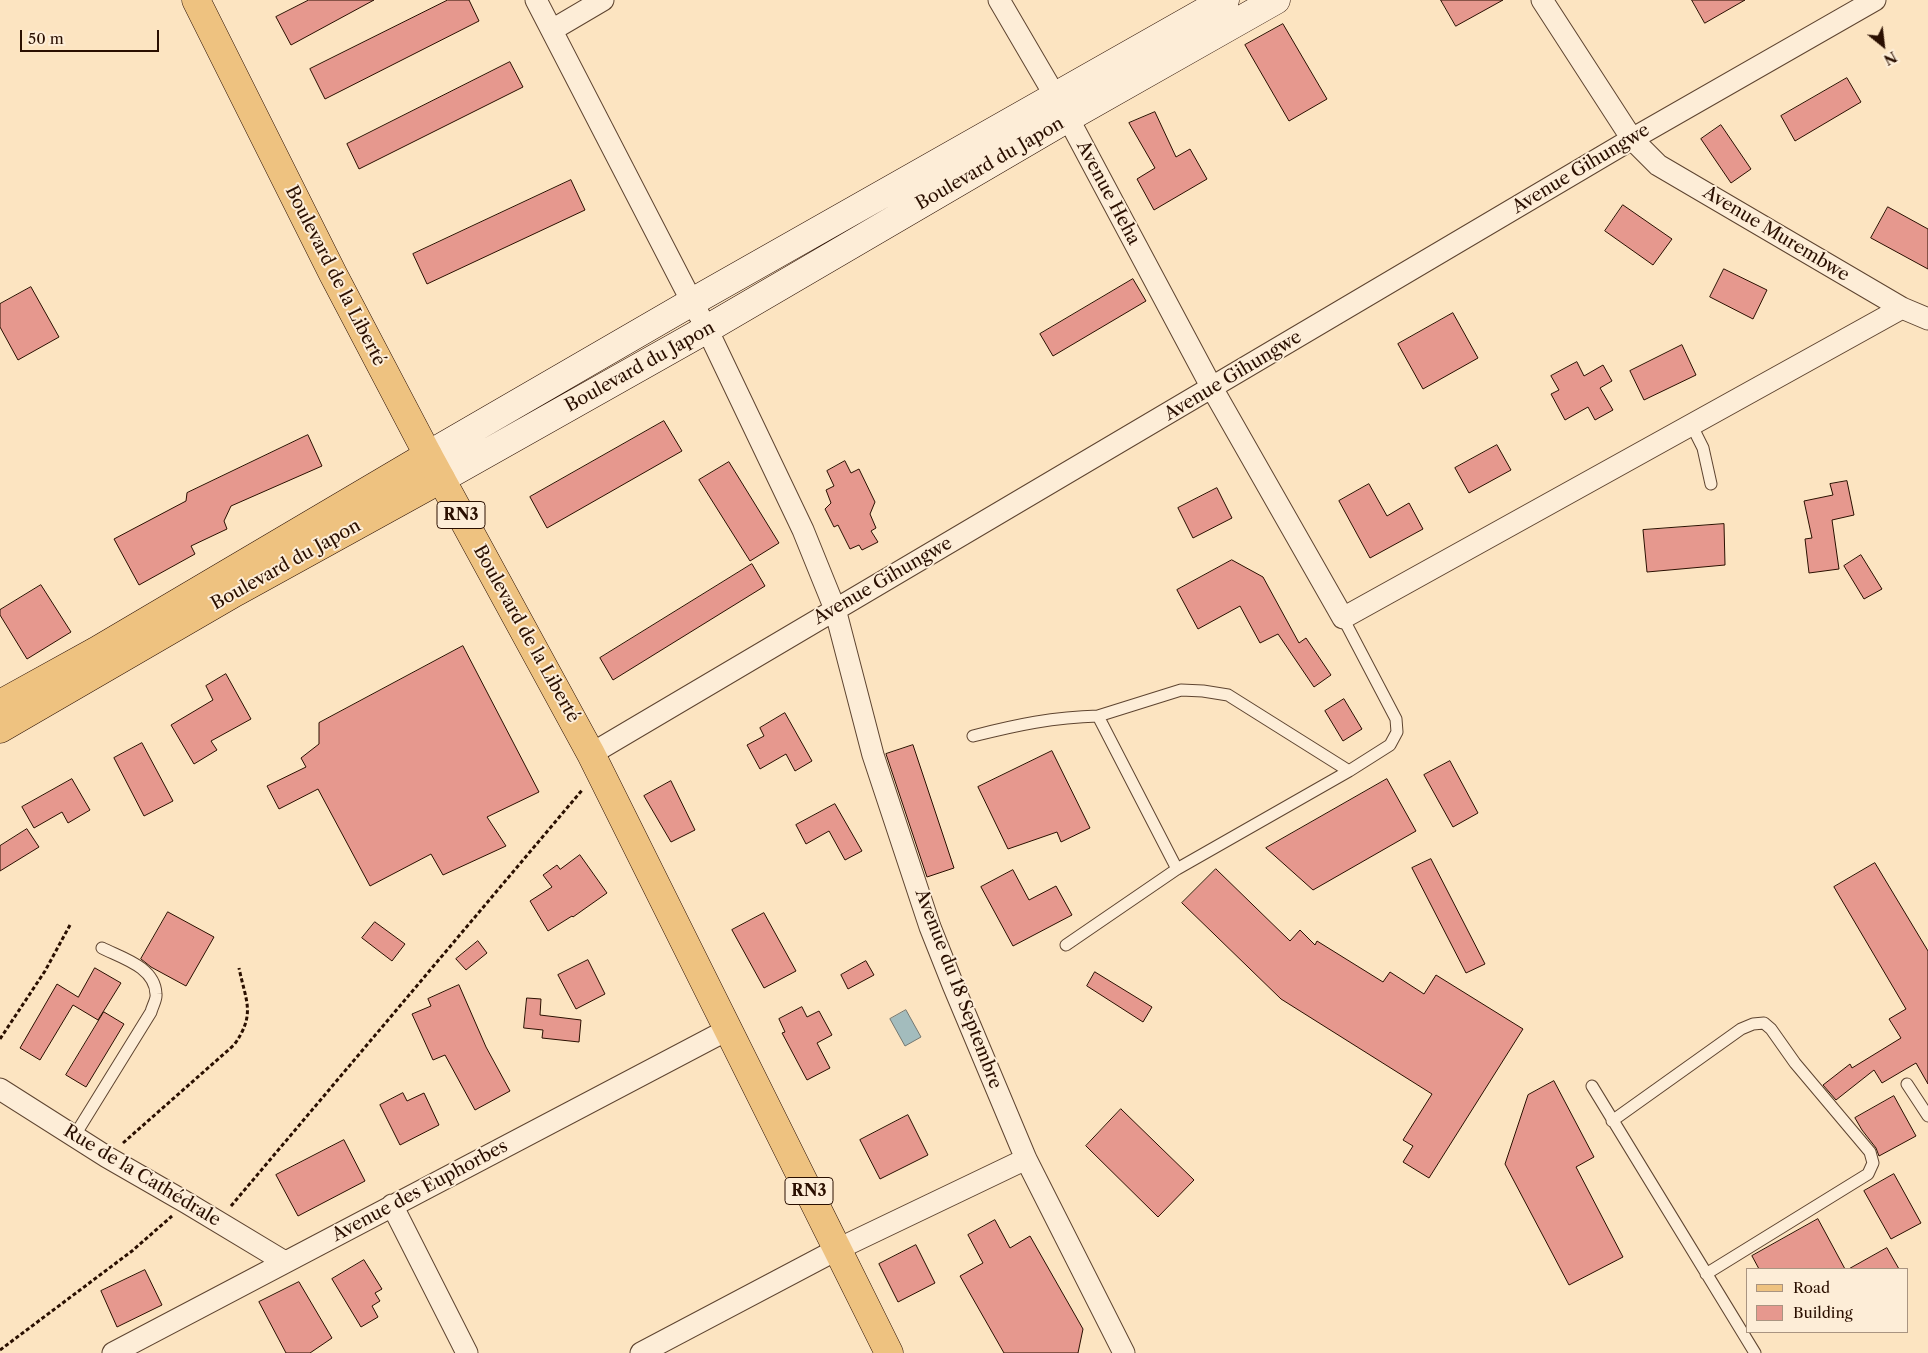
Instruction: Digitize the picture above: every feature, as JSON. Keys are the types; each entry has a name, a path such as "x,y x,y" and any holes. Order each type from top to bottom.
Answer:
{"main road":[{"name":"Boulevard de la Liberté","path":"196,0 333,274 428,455 595,762 727,1030"},
{"name":"Boulevard du Japon","path":"6,713 236,592 707,330 1061,108 1225,0"},
{"name":"Boulevard du Japon","path":"6,713 96,651 692,302 1061,108 1276,0"},
{"name":"RN3","path":"727,1030 889,1353"}],"street":[{"name":"Avenue du 18 Septembre","path":"536,0 707,330 803,530 835,609 873,755 930,927 953,986 1026,1159 1124,1353"},
{"path":"552,30 603,0"},
{"name":"Avenue Heha","path":"999,0 1061,108 1212,388 1343,618"},
{"name":"Avenue Murembwe","path":"1542,0 1632,139 1658,165 1902,308 1928,319"},
{"name":"Avenue Gihungwe","path":"595,762 835,609 1632,139 1876,0"},
{"path":"1343,618 1902,308"},
{"name":"Avenue des Euphorbes","path":"113,1353 727,1030"},
{"name":"Rue de la Cathédrale","path":"0,1089 108,1157 285,1262"},
{"path":"641,1353 838,1249 1026,1159"},
{"path":"392,1205 467,1353"}],"lane":[{"path":"1692,426 1703,448 1712,484"},
{"path":"1066,945 1177,869 1349,771 1390,745 1397,732 1396,719 1343,618"},
{"path":"973,736 1034,721 1068,716 1098,716 1181,690 1204,690 1228,694 1349,771"},
{"path":"1098,716 1177,869"},
{"path":"75,1135 150,1012 157,995 153,980 144,969 102,948"},
{"path":"1612,1121 1741,1029 1753,1024 1764,1024 1771,1029 1795,1063 1870,1152 1873,1163 1868,1174 1706,1274"},
{"path":"1906,1084 1928,1116"},
{"path":"1592,1086 1755,1353"}],"path":[{"path":"218,1222 595,762"},
{"path":"0,1039 45,971 70,924"},
{"path":"108,1157 234,1045 243,1032 249,1012 239,968"},
{"path":"0,1350 132,1251 187,1203"}],"water":[{"path":"906,1010 921,1037 905,1046 890,1019"}],"building":[{"path":"309,0 374,0 291,45 276,17"},
{"path":"448,0 469,0 479,21 325,99 310,69"},
{"path":"1441,0 1503,0 1456,26"},
{"path":"1692,0 1745,0 1705,23"},
{"path":"1283,24 1327,99 1289,121 1245,45"},
{"path":"510,62 523,87 359,169 347,144"},
{"path":"1847,78 1861,102 1795,141 1781,116"},
{"path":"1155,112 1176,157 1190,149 1207,179 1154,210 1137,179 1155,168 1129,123"},
{"path":"1721,125 1751,169 1731,183 1701,139"},
{"path":"571,180 585,210 427,284 413,254"},
{"path":"1623,205 1672,239 1653,265 1605,231"},
{"path":"1888,207 1928,229 1928,269 1871,238"},
{"path":"1724,269 1767,290 1753,319 1710,297"},
{"path":"1133,279 1146,301 1053,356 1040,334"},
{"path":"31,287 59,337 18,360 0,327 0,304"},
{"path":"1453,313 1478,358 1423,389 1398,344"},
{"path":"1682,345 1696,375 1644,400 1630,371"},
{"path":"1577,362 1584,376 1603,365 1612,381 1600,388 1613,410 1595,420 1588,407 1565,420 1551,394 1559,390 1551,376"},
{"path":"664,421 682,451 547,528 530,497"},
{"path":"308,435 322,466 231,506 224,521 227,529 191,546 195,554 139,585 114,539 186,501 187,493"},
{"path":"1497,445 1511,470 1469,493 1455,468"},
{"path":"845,461 851,473 859,469 875,502 870,514 876,528 871,531 878,542 862,550 859,545 850,549 838,525 834,527 825,509 831,503 826,490 834,486 827,471"},
{"path":"729,462 779,543 750,561 699,480"},
{"path":"1847,481 1854,515 1832,520 1839,569 1809,573 1805,539 1812,538 1804,501 1833,495 1830,484"},
{"path":"1369,484 1387,516 1409,503 1423,529 1370,558 1339,501"},
{"path":"1217,488 1232,518 1193,538 1178,508"},
{"path":"1724,524 1725,565 1647,572 1643,530"},
{"path":"1861,555 1882,589 1864,599 1844,566"},
{"path":"1232,560 1263,577 1299,643 1306,638 1331,675 1314,687 1278,634 1260,643 1240,606 1198,629 1177,590"},
{"path":"752,564 765,586 613,680 600,658"},
{"path":"41,585 71,632 27,659 0,615 0,610"},
{"path":"463,646 539,792 487,817 506,846 443,875 431,854 370,886 318,789 279,809 267,786 306,767 301,758 319,744 319,723"},
{"path":"226,674 251,719 211,741 217,750 194,764 171,725 213,700 206,686"},
{"path":"1344,699 1362,729 1343,741 1325,711"},
{"path":"785,713 812,761 795,771 786,754 760,769 747,745 764,736 760,728"},
{"path":"142,743 173,801 144,816 114,758"},
{"path":"913,745 954,868 927,877 886,754"},
{"path":"1052,751 1090,828 1061,842 1057,832 1008,849 978,787"},
{"path":"1450,761 1478,813 1453,827 1424,775"},
{"path":"72,779 90,810 68,823 62,812 34,828 22,807"},
{"path":"1387,779 1416,831 1313,890 1266,848"},
{"path":"671,781 695,830 671,842 644,796"},
{"path":"835,804 862,851 845,860 829,831 806,844 796,825"},
{"path":"27,829 39,847 0,871 0,846"},
{"path":"580,855 607,893 573,917 548,931 530,901 552,887 543,875 557,865 560,869"},
{"path":"1431,859 1485,964 1466,973 1412,868"},
{"path":"1875,863 1928,951 1928,1084 1916,1063 1882,1083 1874,1070 1836,1100 1823,1085 1850,1064 1852,1068 1901,1038 1889,1019 1906,1009 1834,887"},
{"path":"1216,869 1290,941 1300,930 1315,945 1317,941 1383,982 1390,972 1424,994 1436,975 1523,1029 1429,1178 1403,1162 1413,1146 1403,1140 1432,1094 1281,999 1182,903"},
{"path":"1013,870 1029,900 1056,886 1072,915 1013,946 981,887"},
{"path":"168,912 214,937 186,986 151,967 141,959"},
{"path":"764,913 796,971 764,988 732,930"},
{"path":"375,922 405,944 392,961 362,938"},
{"path":"478,941 487,953 466,970 456,959"},
{"path":"588,960 605,994 576,1009 558,975"},
{"path":"866,961 874,975 848,989 841,975"},
{"path":"95,968 121,983 98,1020 73,1005 40,1060 20,1048 57,984 78,997"},
{"path":"1095,972 1152,1007 1143,1022 1087,986"},
{"path":"459,985 486,1047 510,1091 475,1110 445,1055 433,1060 412,1014 431,1006 428,999"},
{"path":"527,998 541,999 540,1015 581,1020 579,1042 542,1038 543,1030 524,1028"},
{"path":"802,1007 807,1017 819,1011 832,1035 817,1043 830,1068 807,1080 782,1033 785,1032 779,1019"},
{"path":"104,1012 124,1024 86,1087 66,1075"},
{"path":"1554,1081 1594,1157 1576,1167 1623,1257 1569,1285 1505,1164 1528,1095"},
{"path":"403,1093 407,1101 424,1093 439,1125 400,1145 380,1105"},
{"path":"1894,1096 1916,1136 1879,1156 1876,1148 1855,1118"},
{"path":"1121,1109 1194,1180 1158,1217 1086,1146"},
{"path":"908,1115 928,1155 880,1179 860,1140"},
{"path":"344,1140 365,1181 298,1216 276,1175"},
{"path":"1894,1174 1921,1223 1891,1239 1864,1191"},
{"path":"1818,1219 1844,1268 1758,1268 1752,1256"},
{"path":"995,1220 1010,1248 1030,1236 1083,1329 1078,1353 1004,1353 960,1276 983,1263 968,1235"},
{"path":"916,1245 935,1283 898,1302 879,1264"},
{"path":"1887,1248 1898,1268 1851,1268"},
{"path":"364,1260 382,1289 375,1293 380,1301 372,1306 378,1317 361,1327 332,1279"},
{"path":"145,1270 162,1305 117,1327 101,1291"},
{"path":"299,1282 332,1338 310,1353 286,1353 259,1302"}]}
